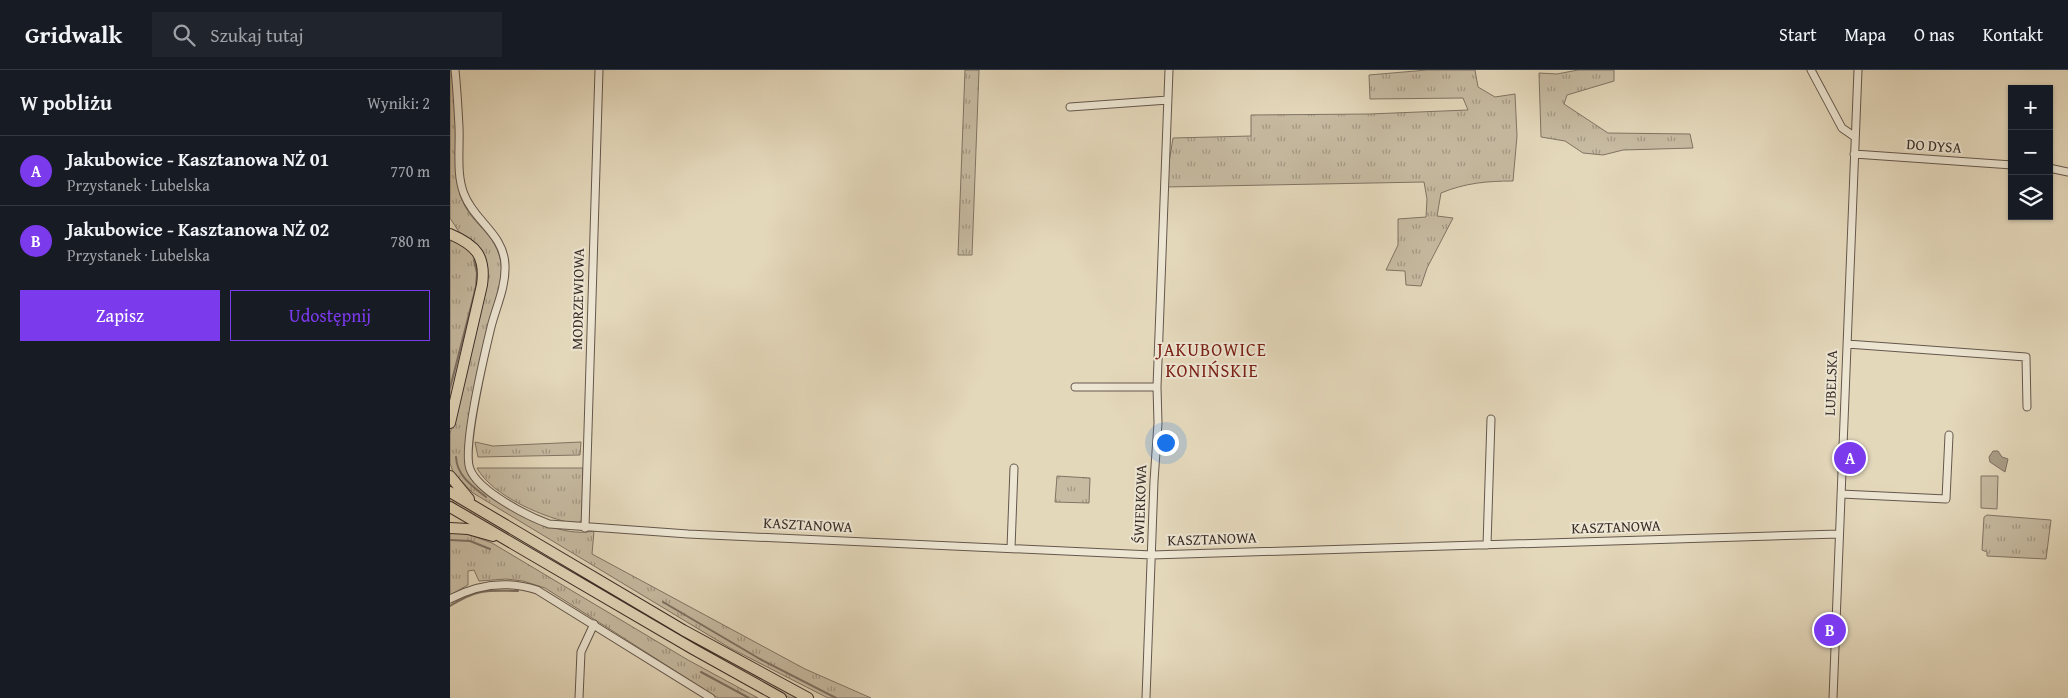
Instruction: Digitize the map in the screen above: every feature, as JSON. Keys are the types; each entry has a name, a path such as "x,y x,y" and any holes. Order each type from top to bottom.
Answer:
{"highway":[{"path":"450,234 469,243 474,248 482,261 483,276 450,423"},
{"path":"450,476 456,486 478,509"},
{"path":"450,492 683,630 808,698"},
{"path":"450,507 693,649 781,698"},
{"path":"450,528 468,528 510,542"}],"street":[{"name":"KASZTANOWA","path":"455,70 463,193 474,212 494,234 503,252 505,263 502,291 491,327 469,438 468,463 473,475 482,486 534,518 555,525 585,528 1152,555 1839,534"},
{"name":"MODRZEWIOWA","path":"585,528 599,70"},
{"name":"ŚWIERKOWA","path":"1146,698 1169,70"},
{"path":"1810,70 1842,128 1855,137"},
{"name":"LUBELSKA","path":"1833,698 1858,70"},
{"path":"1070,107 1168,100"},
{"name":"DO DYSA","path":"1854,154 2008,164"},
{"path":"2053,169 2068,172"},
{"path":"1847,344 2026,357 2026,406"},
{"path":"1076,387 1158,387"},
{"path":"1487,545 1492,419"},
{"path":"1841,494 1946,498 1949,435"},
{"path":"1011,548 1014,468"},
{"path":"450,599 462,593 494,584 524,586 545,594 711,698"},
{"path":"579,698 581,652 594,624"}],"green space":[{"path":"450,70 453,70 460,195 465,207 492,240 501,261 502,276 471,405 465,455 467,470 471,478 482,491 497,502 539,522 566,531 594,531 592,554 805,669 871,698 828,698 730,648 473,493 453,472 450,463 450,434 487,275 450,218"},
{"path":"965,70 979,70 972,255 958,255"},
{"path":"1427,70 1475,70 1478,87 1495,97 1515,94 1517,136 1513,181 1476,183 1441,193 1437,216 1453,218 1427,268 1421,286 1406,285 1405,271 1386,270 1398,245 1398,219 1426,217 1427,199 1424,182 1165,187 1173,138 1251,136 1251,115 1369,114 1468,110 1463,98 1370,99 1369,75"},
{"path":"1578,70 1614,70 1614,81 1567,95 1564,104 1608,133 1690,134 1693,148 1623,150 1603,155 1583,153 1565,141 1541,137 1539,73 1557,74"},
{"path":"452,239 460,242 477,259 479,285 450,410 450,243"},
{"path":"475,442 493,446 581,442 580,455 478,457"},
{"path":"477,468 583,468 582,520 577,524 564,521 521,505 495,488"},
{"path":"1057,476 1090,478 1089,503 1055,502"},
{"path":"1981,476 1998,476 1997,509 1981,508"},
{"path":"450,496 742,668 799,698 790,698 740,673 450,502"},
{"path":"1987,515 2051,520 2046,559 1987,556 1987,552 1982,550 1984,517"},
{"path":"462,532 492,543 688,660 758,698 718,698 545,588 523,581 506,579 479,581 474,570 468,571 468,585 450,595 450,533"}],"shaded area":[{"path":"1993,451 1998,451 2002,457 2008,459 2005,472 1990,462 1989,457"}],"waterway":[{"path":"450,388 476,287 477,273 474,260"},
{"path":"456,457 462,475 486,497"},
{"path":"450,540 470,541 490,549"},
{"path":"450,606 468,596 483,592 518,591"},
{"path":"663,602 760,659 836,698"},
{"path":"701,672 749,698"}],"place":[{"name":"Jakubowice - Kasztanowa NŻ 01","path":"1850,458"},
{"name":"Jakubowice - Kasztanowa NŻ 02","path":"1830,630"}],"district":[{"name":"JAKUBOWICE KONIŃSKIE","path":"1212,360"}]}
